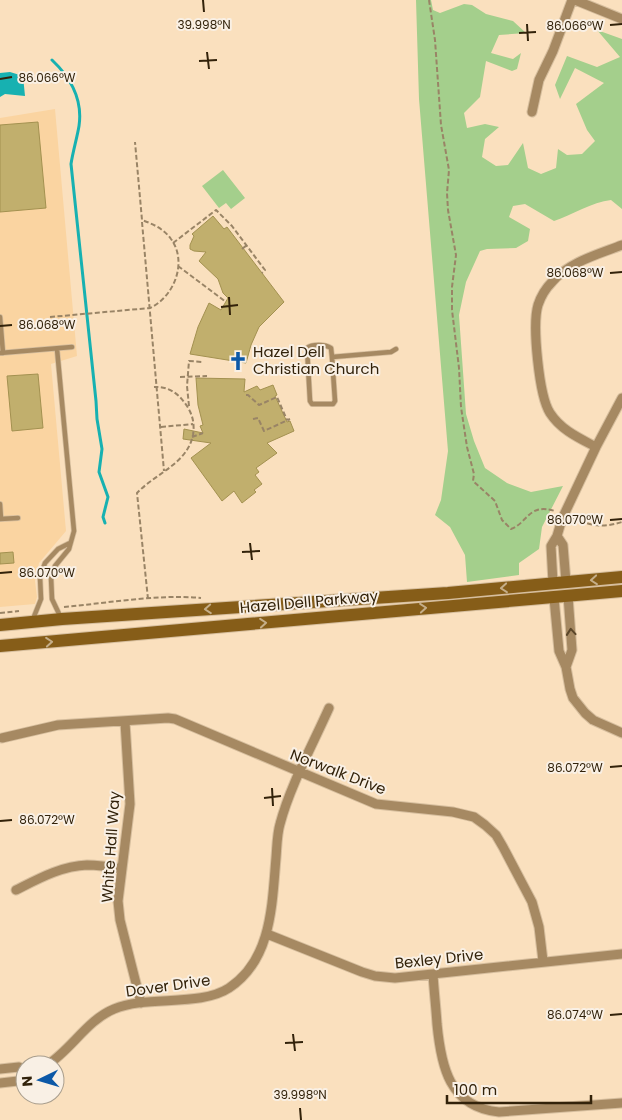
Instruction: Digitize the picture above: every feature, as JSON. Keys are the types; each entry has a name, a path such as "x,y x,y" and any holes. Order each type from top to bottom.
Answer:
{"main road":[{"name":"Hazel Dell Parkway","path":"0,625 32,622 63,613 448,593 622,577"},
{"name":"Hazel Dell Parkway","path":"0,646 622,591"}],"street":[{"path":"532,112 538,80 553,51 574,0 622,19"},
{"path":"596,447 563,428 548,408 542,390 536,330 537,313 544,292 558,275 580,262 622,244"},
{"path":"560,583 551,546 596,447 622,398"},
{"path":"557,536 562,545 560,583"},
{"path":"566,667 572,650 568,596"},
{"path":"554,598 559,651 566,667 570,690 582,710 593,720 622,733"},
{"name":"Dover Drive","path":"60,1055 101,1016 112,1010 141,1003 217,994 227,989 246,974 267,934 271,916 279,826 329,708"},
{"name":"Norwalk Drive","path":"2,738 58,725 174,719 376,804 453,812 474,817 496,835 532,902 539,927 544,961"},
{"name":"White Hall Way","path":"125,722 130,804 118,901 120,920 141,1003"},
{"path":"16,890 68,868 86,865 122,869"},
{"name":"Bexley Drive","path":"267,934 362,972 375,976 395,978 622,954"},
{"path":"433,974 441,1056 455,1090 464,1099 490,1112 622,1103"},
{"path":"0,1069 15,1067"},
{"path":"0,1083 15,1081"}],"lane":[{"path":"0,317 2,353 72,348"},
{"path":"310,345 327,346 331,348 332,357 335,401 333,404 312,404 310,401 307,348 310,345"},
{"path":"57,349 74,531 66,554 55,566 51,577 52,599 63,613"},
{"path":"332,357 391,352 396,349"},
{"path":"0,504 1,519 18,518"},
{"path":"32,622 41,599 40,577 45,564 58,549 70,543"},
{"path":"560,583 568,596"},
{"path":"554,598 560,583"}],"path":[{"path":"429,0 438,66 438,97 441,125 449,170 448,210 456,256 452,286 461,407 467,447 474,474 473,481 495,501 502,520 511,529 515,528 531,512 542,510 552,510 592,526 622,522"},
{"path":"135,142 155,387 161,427 164,471"},
{"path":"173,243 216,210 247,245 265,270 262,273"},
{"path":"50,317 150,308 160,302 174,286 178,266 176,248 164,231 156,225 142,220"},
{"path":"242,249 247,245"},
{"path":"178,266 226,302"},
{"path":"148,599 137,493 176,462 191,443 194,424 190,408 187,376 188,361 202,362"},
{"path":"180,377 207,376"},
{"path":"155,387 171,390 181,397 190,408"},
{"path":"246,395 259,405 277,397 289,420 264,431 258,418 253,419"},
{"path":"161,427 194,424"},
{"path":"192,437 202,433"},
{"path":"63,613 140,599"},
{"path":"0,613 24,611"}],"shaded area":[{"path":"55,109 77,356 51,364 66,531 39,563 35,581 37,597 35,604 0,607 0,118"}],"green space":[{"path":"416,0 431,0 433,10 440,13 464,4 472,5 486,14 513,21 526,33 499,35 491,53 513,59 521,53 517,69 512,71 486,61 480,97 464,113 467,128 485,124 499,127 485,139 482,157 496,166 508,165 523,143 528,168 541,174 556,168 558,149 567,155 582,154 595,141 587,130 576,104 604,83 575,68 560,99 555,85 567,56 597,67 620,57 597,30 622,39 622,209 611,200 604,201 554,221 525,204 513,206 509,217 530,229 528,241 516,248 480,251 466,282 459,315 466,414 485,468 507,483 531,492 563,486 542,527 539,549 519,563 519,575 467,582 465,555 450,527 435,515 441,500 448,451 419,99"},
{"path":"223,170 245,198 231,209 226,203 219,208 202,186"}],"water":[{"path":"10,72 23,76 25,96 5,94 0,97 0,73"}],"building":[{"path":"38,122 46,208 0,212 0,125"},
{"path":"213,216 224,229 227,227 284,302 259,327 246,363 190,354 198,327 209,303 221,310 228,298 223,293 218,279 199,261 206,252 190,249 194,236 192,234"},
{"path":"38,374 43,428 12,431 7,376"},
{"path":"196,378 245,379 244,392 257,386 260,390 273,385 277,395 275,396 287,422 290,421 294,431 267,443 277,453 256,468 259,472 255,475 262,484 254,490 256,492 242,503 234,491 222,501 191,458 211,443 183,439 184,429 203,433 200,426 203,425 198,405"},
{"path":"13,552 14,563 0,564 0,553"}],"waterway":[{"path":"52,60 70,82 79,107 79,126 71,164 97,419 102,449 99,472 108,497 103,517 105,523"}],"place":[{"name":"Hazel Dell Christian Church","path":"238,361"}]}
